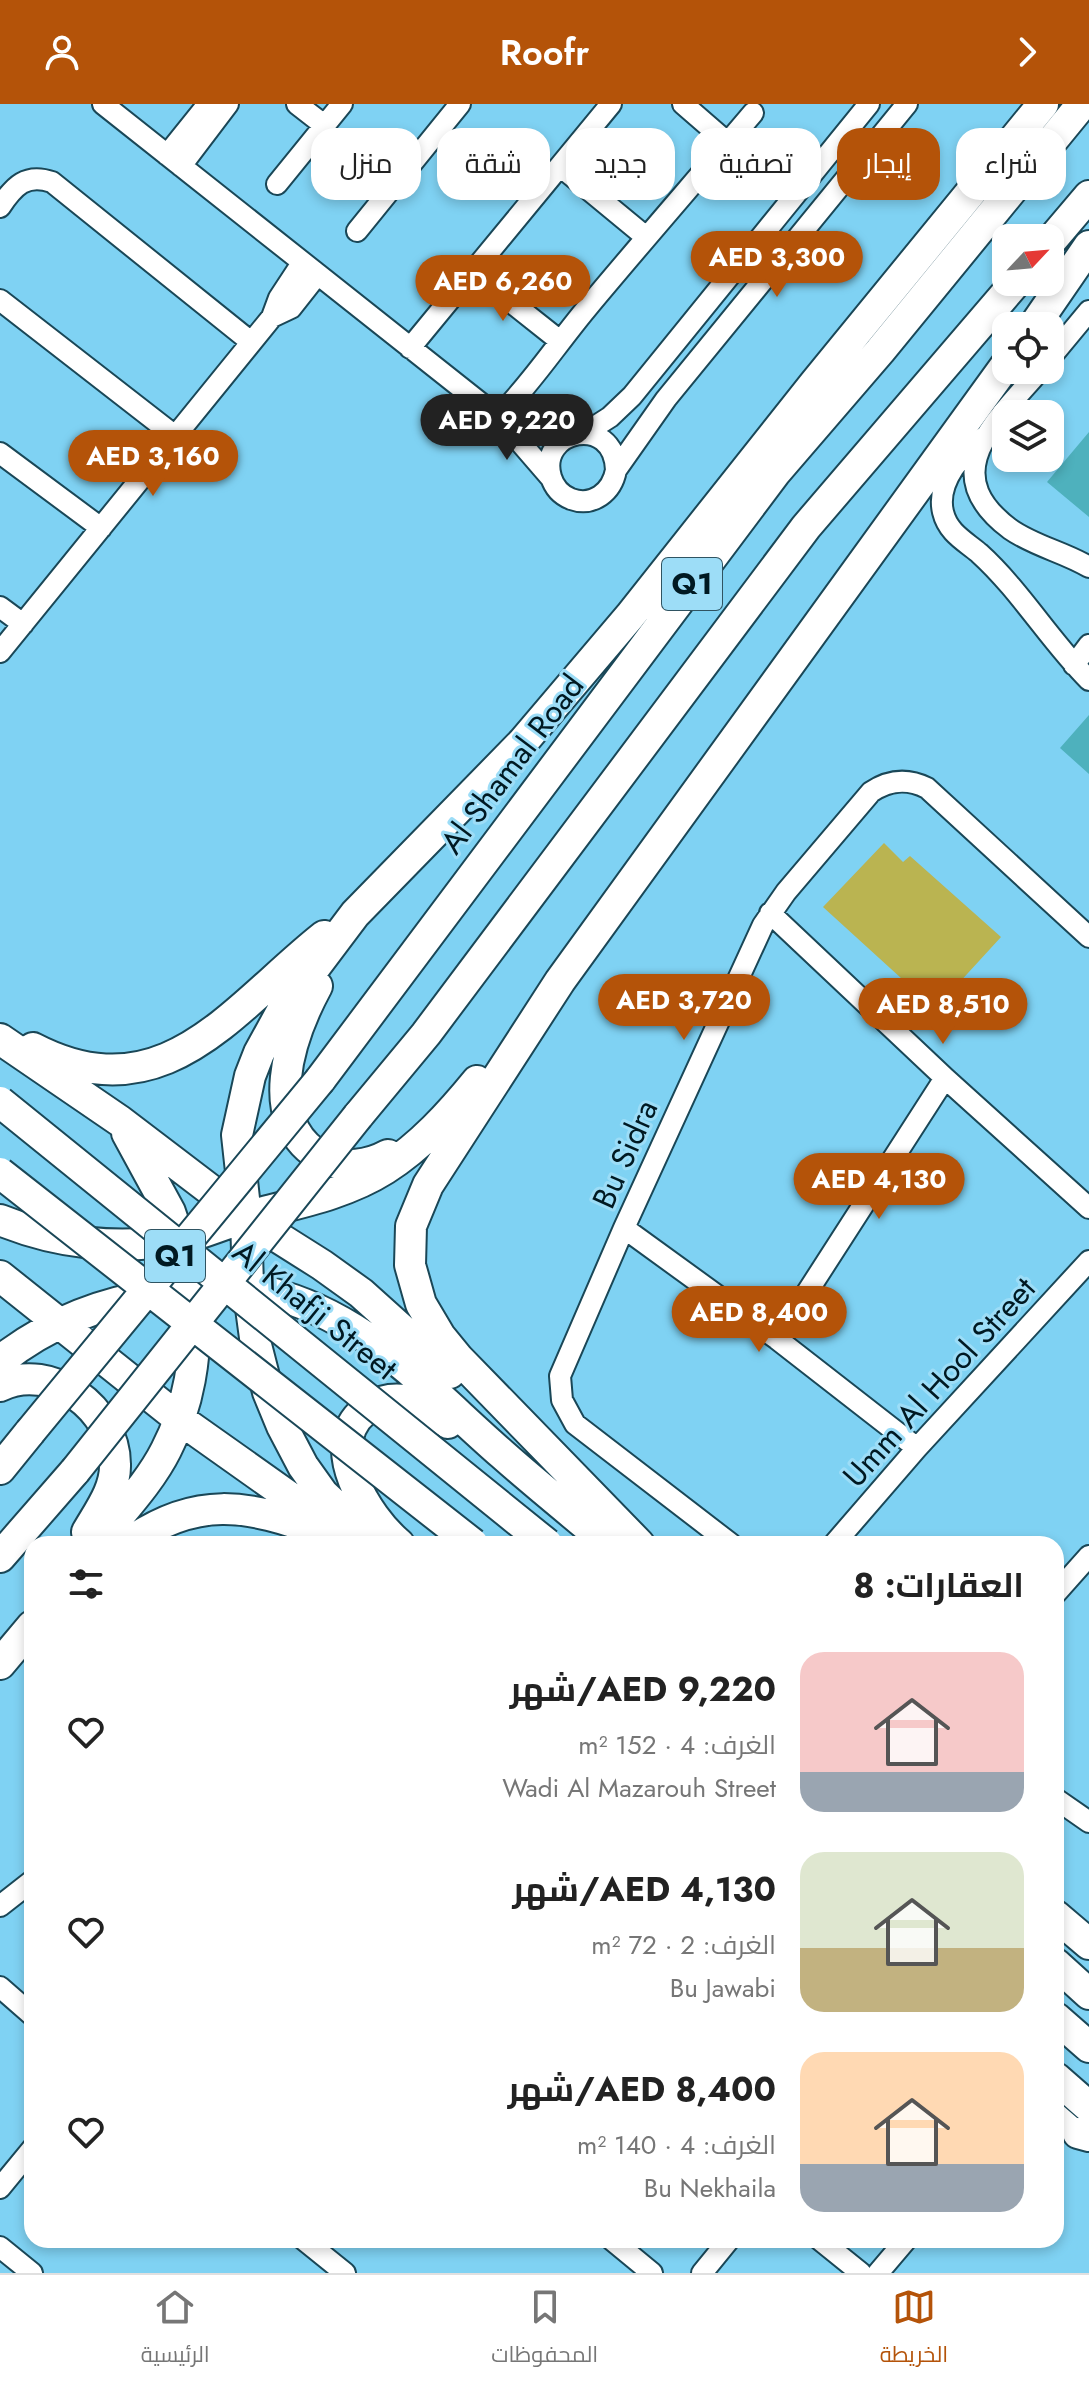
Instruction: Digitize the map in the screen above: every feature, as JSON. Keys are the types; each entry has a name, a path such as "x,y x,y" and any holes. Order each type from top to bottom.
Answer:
{"highway":[{"path":"368,1536 323,1494 303,1466 282,1426 263,1377 256,1345 248,1286 246,1217 237,1135 250,1076 268,1034 355,914 523,742 660,582 863,324 1043,104"},
{"name":"Al Shamal Road","path":"12,1451 320,1080 775,473 880,351 1082,104"},
{"path":"1064,225 1089,196"},
{"path":"1044,312 1089,246"},
{"name":"Q1","path":"0,1557 75,1471 426,1034 806,527 1004,296"},
{"path":"631,1536 440,1336 421,1304 410,1265 411,1226 428,1185 560,981 992,384"},
{"path":"0,1031 45,1054 71,1063 110,1069 156,1063 210,1036 298,956 355,914"},
{"path":"355,914 297,1029 286,1086 287,1112 306,1146 341,1164 380,1160 429,1135"},
{"path":"0,1220 42,1234 89,1244 139,1244 180,1239 338,1192 365,1181 389,1167 429,1135 560,981"},
{"path":"0,1039 120,1121 246,1217 361,1293 623,1536"},
{"path":"0,1090 0,1116"},
{"name":"Al Khafji Street","path":"0,1102 537,1536"},
{"path":"102,1536 166,1450 192,1372 196,1333 193,1288 180,1239 170,1212 120,1121"},
{"path":"0,1173 463,1536"},
{"path":"0,1276 178,1418 343,1536"},
{"path":"0,1361 25,1341 59,1322 119,1300 193,1288 248,1286 304,1303 345,1322 382,1347 599,1536"},
{"path":"0,1386 22,1379 39,1380 67,1389 91,1406 106,1430 116,1464 112,1484 84,1536"},
{"path":"389,1536 368,1506 347,1461 347,1437 359,1415 379,1402 403,1400 415,1403 502,1454"},
{"path":"141,1536 169,1520 216,1507 253,1510 333,1536"},
{"path":"0,1664 24,1636"},
{"path":"1064,1923 1089,1944"},
{"path":"1064,1971 1089,1994"},
{"path":"1064,2025 1089,2047"},
{"path":"1064,2098 1074,2123"}],"street":[{"path":"103,104 498,417 565,496 587,501 606,492 616,470 666,399 907,104"},
{"path":"174,160 208,104"},
{"path":"174,160 228,104"},
{"path":"297,104 324,125"},
{"path":"277,184 342,104"},
{"path":"357,231 460,104"},
{"path":"410,348 611,104"},
{"path":"683,104 711,128"},
{"path":"551,478 552,454 576,435 610,417 632,396 869,104"},
{"path":"740,128 753,113"},
{"path":"560,166 646,237"},
{"path":"0,207 18,184 41,178 52,182 251,342"},
{"path":"498,417 518,397 560,341 691,185"},
{"path":"0,652 272,317 291,308 310,269"},
{"path":"473,272 560,341"},
{"path":"0,300 175,436"},
{"path":"1064,341 1089,311"},
{"path":"1029,384 986,436 973,465 974,481 979,496 989,509 1018,533 1089,567"},
{"path":"498,417 532,431 602,439 613,453 616,470"},
{"path":"986,436 972,446 949,475 944,487 943,513 956,535 980,554 1089,680"},
{"path":"0,453 101,528"},
{"path":"0,607 23,624"},
{"path":"1074,665 1089,645"},
{"name":"Bu Sidra","path":"721,1536 575,1424 562,1400 560,1388 563,1364 750,949 770,913 871,792 881,785 897,781 915,782 927,788 1089,937"},
{"path":"770,913 1089,1208"},
{"path":"777,1339 945,1078"},
{"path":"624,1228 777,1339 917,1448"},
{"name":"Umm Al Hool Street","path":"841,1536 917,1448 1089,1261"},
{"path":"1064,1584 1089,1556"},
{"path":"1064,1805 1089,1822"},
{"path":"0,1906 24,1887"},
{"path":"0,1987 24,2008"},
{"path":"0,2188 24,2159"},
{"path":"0,2247 32,2273"},
{"path":"314,2248 345,2273"},
{"path":"622,2248 652,2273"},
{"path":"702,2273 722,2248"},
{"path":"830,2248 861,2273"},
{"path":"878,2273 899,2248"}],"shaded area":[{"path":"884,843 903,862 910,856 1001,937 935,1009 823,907"}],"building":[{"path":"1089,432 1089,517 1047,482 1055,472 1064,472 1064,462"},
{"path":"1089,715 1089,774 1060,748"}]}
